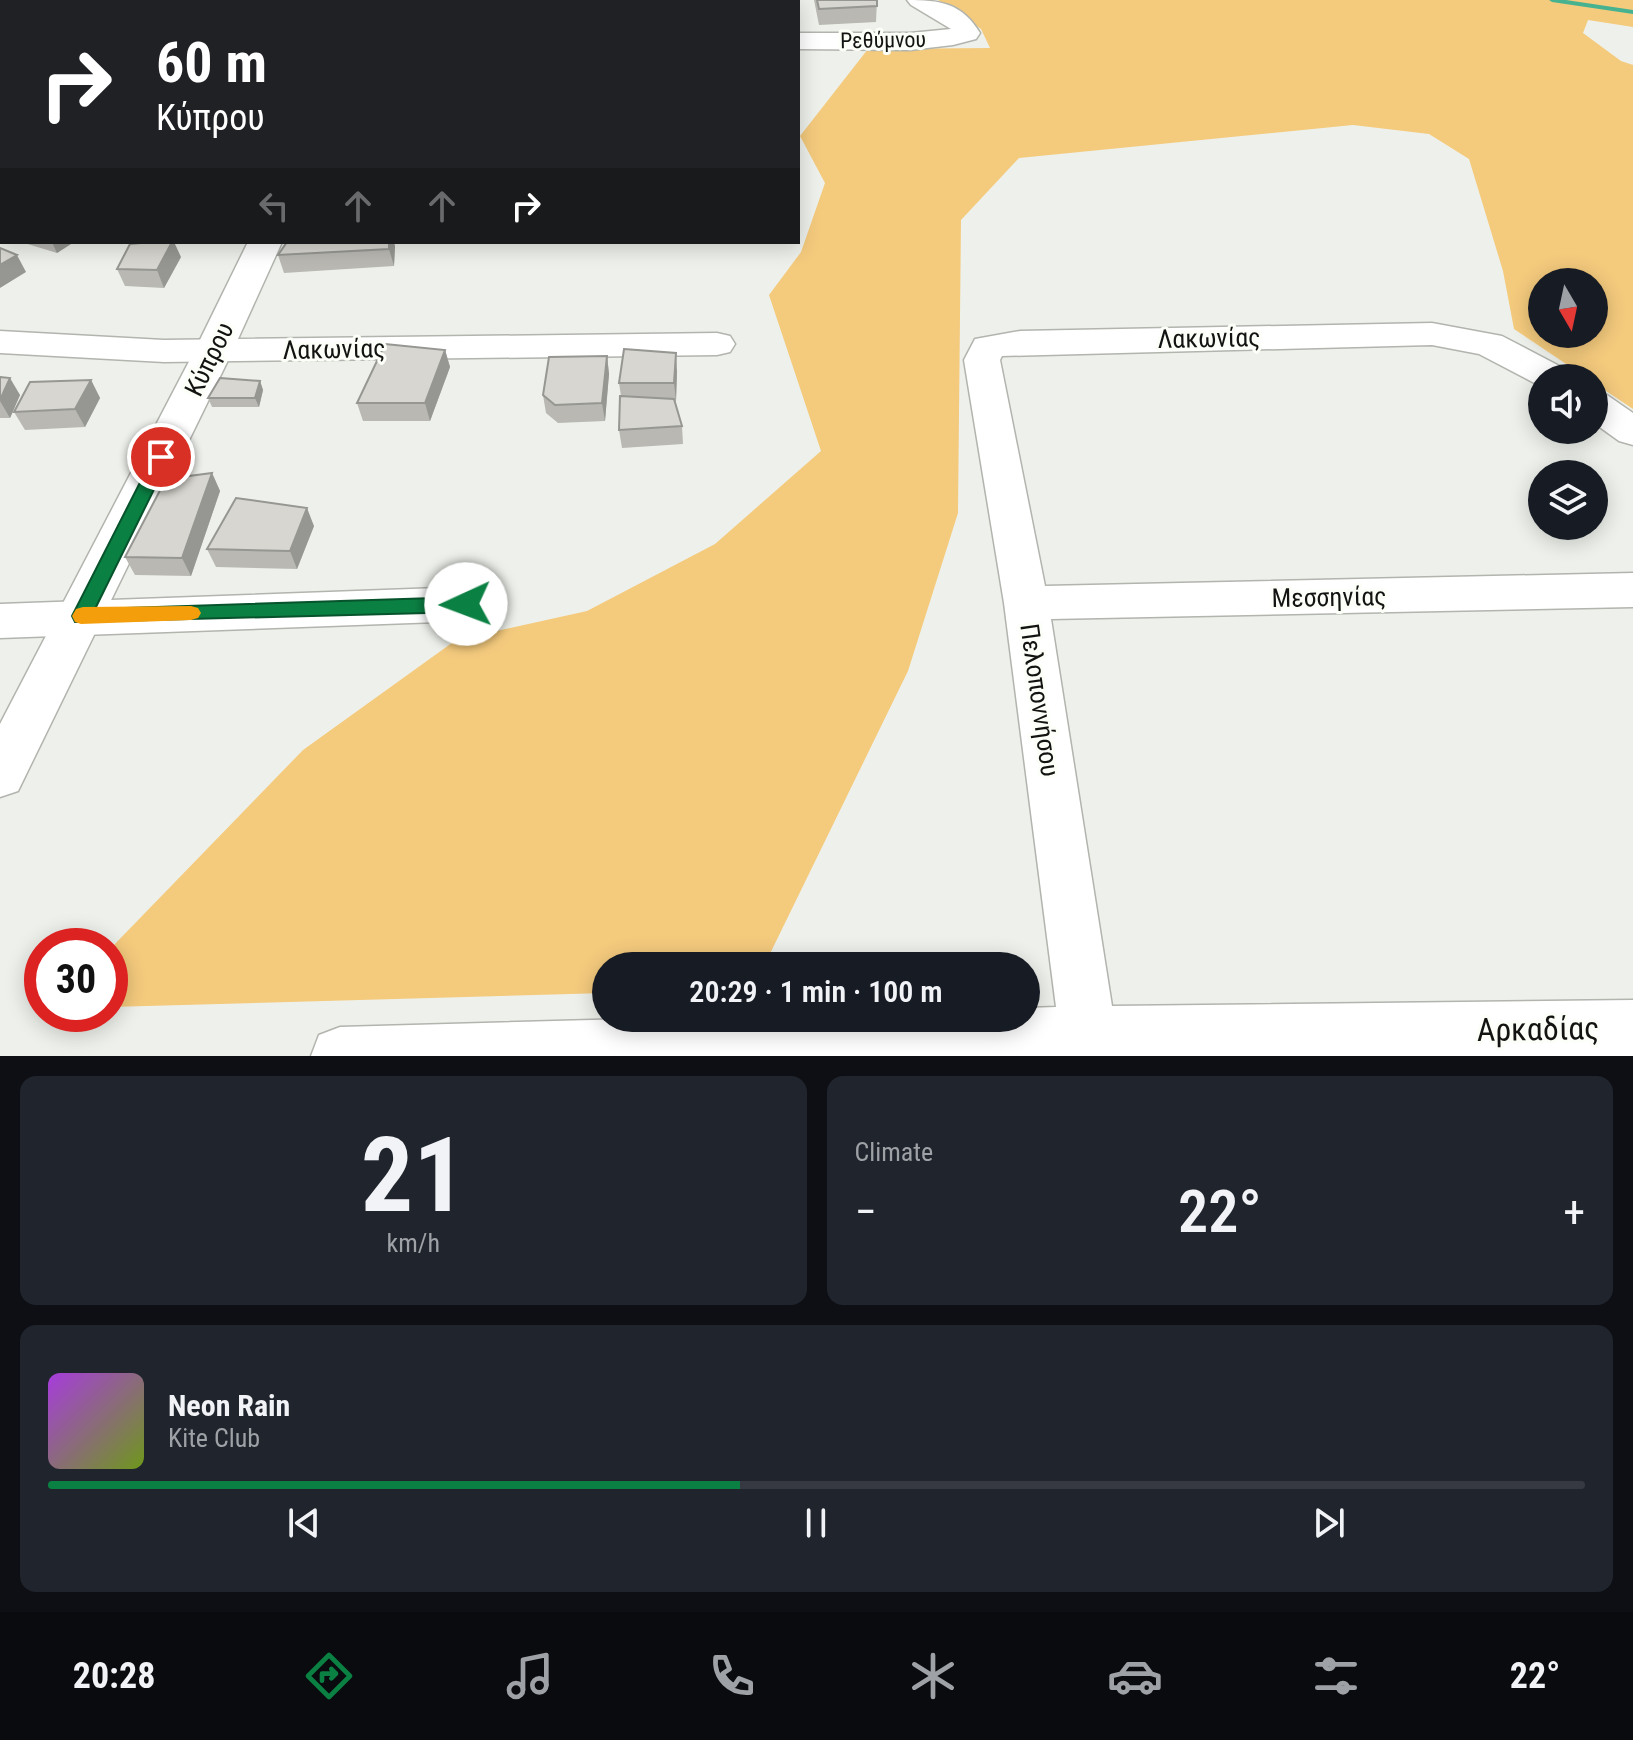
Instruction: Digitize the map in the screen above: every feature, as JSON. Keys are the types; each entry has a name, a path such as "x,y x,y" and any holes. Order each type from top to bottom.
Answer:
{"street":[{"name":"Ρεθύμνου","path":"800,41 918,40 955,38 967,33 961,23 920,0"},
{"name":"Κύπρου","path":"0,775 264,244"},
{"name":"Λακωνίας","path":"988,347 1020,342 1432,334 1489,344 1528,364"},
{"name":"Λακωνίας","path":"0,342 96,349 214,350 717,344"},
{"name":"Πελοποννήσου","path":"988,347 982,360 1026,603 1090,1045"},
{"path":"1608,414 1633,432"},
{"name":"Μεσσηνίας","path":"1026,603 1633,590"},
{"path":"0,621 466,604"},
{"name":"Αρκαδίας","path":"340,1056 1090,1045 1633,1028"}],"shaded area":[{"path":"938,0 1633,0 1633,27 1588,20 1583,33 1621,61 1633,65 1633,409 1608,392 1608,364 1566,364 1542,348 1608,348 1608,268 1528,268 1528,338 1514,329 1503,271 1469,159 1429,134 1353,125 1019,158 961,220 958,513 908,671 771,952 592,952 592,993 128,1006 128,930 303,750 456,640 587,611 715,544 821,451 769,295 801,252 825,183 800,136 868,49 990,48 981,29"}],"building":[{"path":"817,0 877,0 877,6 819,9"},
{"path":"130,244 171,244 157,270 117,269"},
{"path":"286,244 389,244 389,249 278,255"},
{"path":"0,248 17,255 0,265"},
{"path":"385,344 445,350 425,403 357,403"},
{"path":"624,349 676,353 674,383 619,383"},
{"path":"607,356 602,403 555,405 543,395 549,357"},
{"path":"0,377 10,378 0,400"},
{"path":"220,378 260,381 255,398 208,398"},
{"path":"91,380 75,409 14,412 30,382"},
{"path":"620,396 674,399 682,426 619,430"},
{"path":"212,473 182,558 125,557 166,479"},
{"path":"236,498 307,508 290,551 207,549"}],"waterway":[{"path":"1552,0 1633,12"}],"slow traffic":[{"path":"83,614 81,616 191,613"}],"route":[{"path":"161,457 81,616 466,604"}]}
